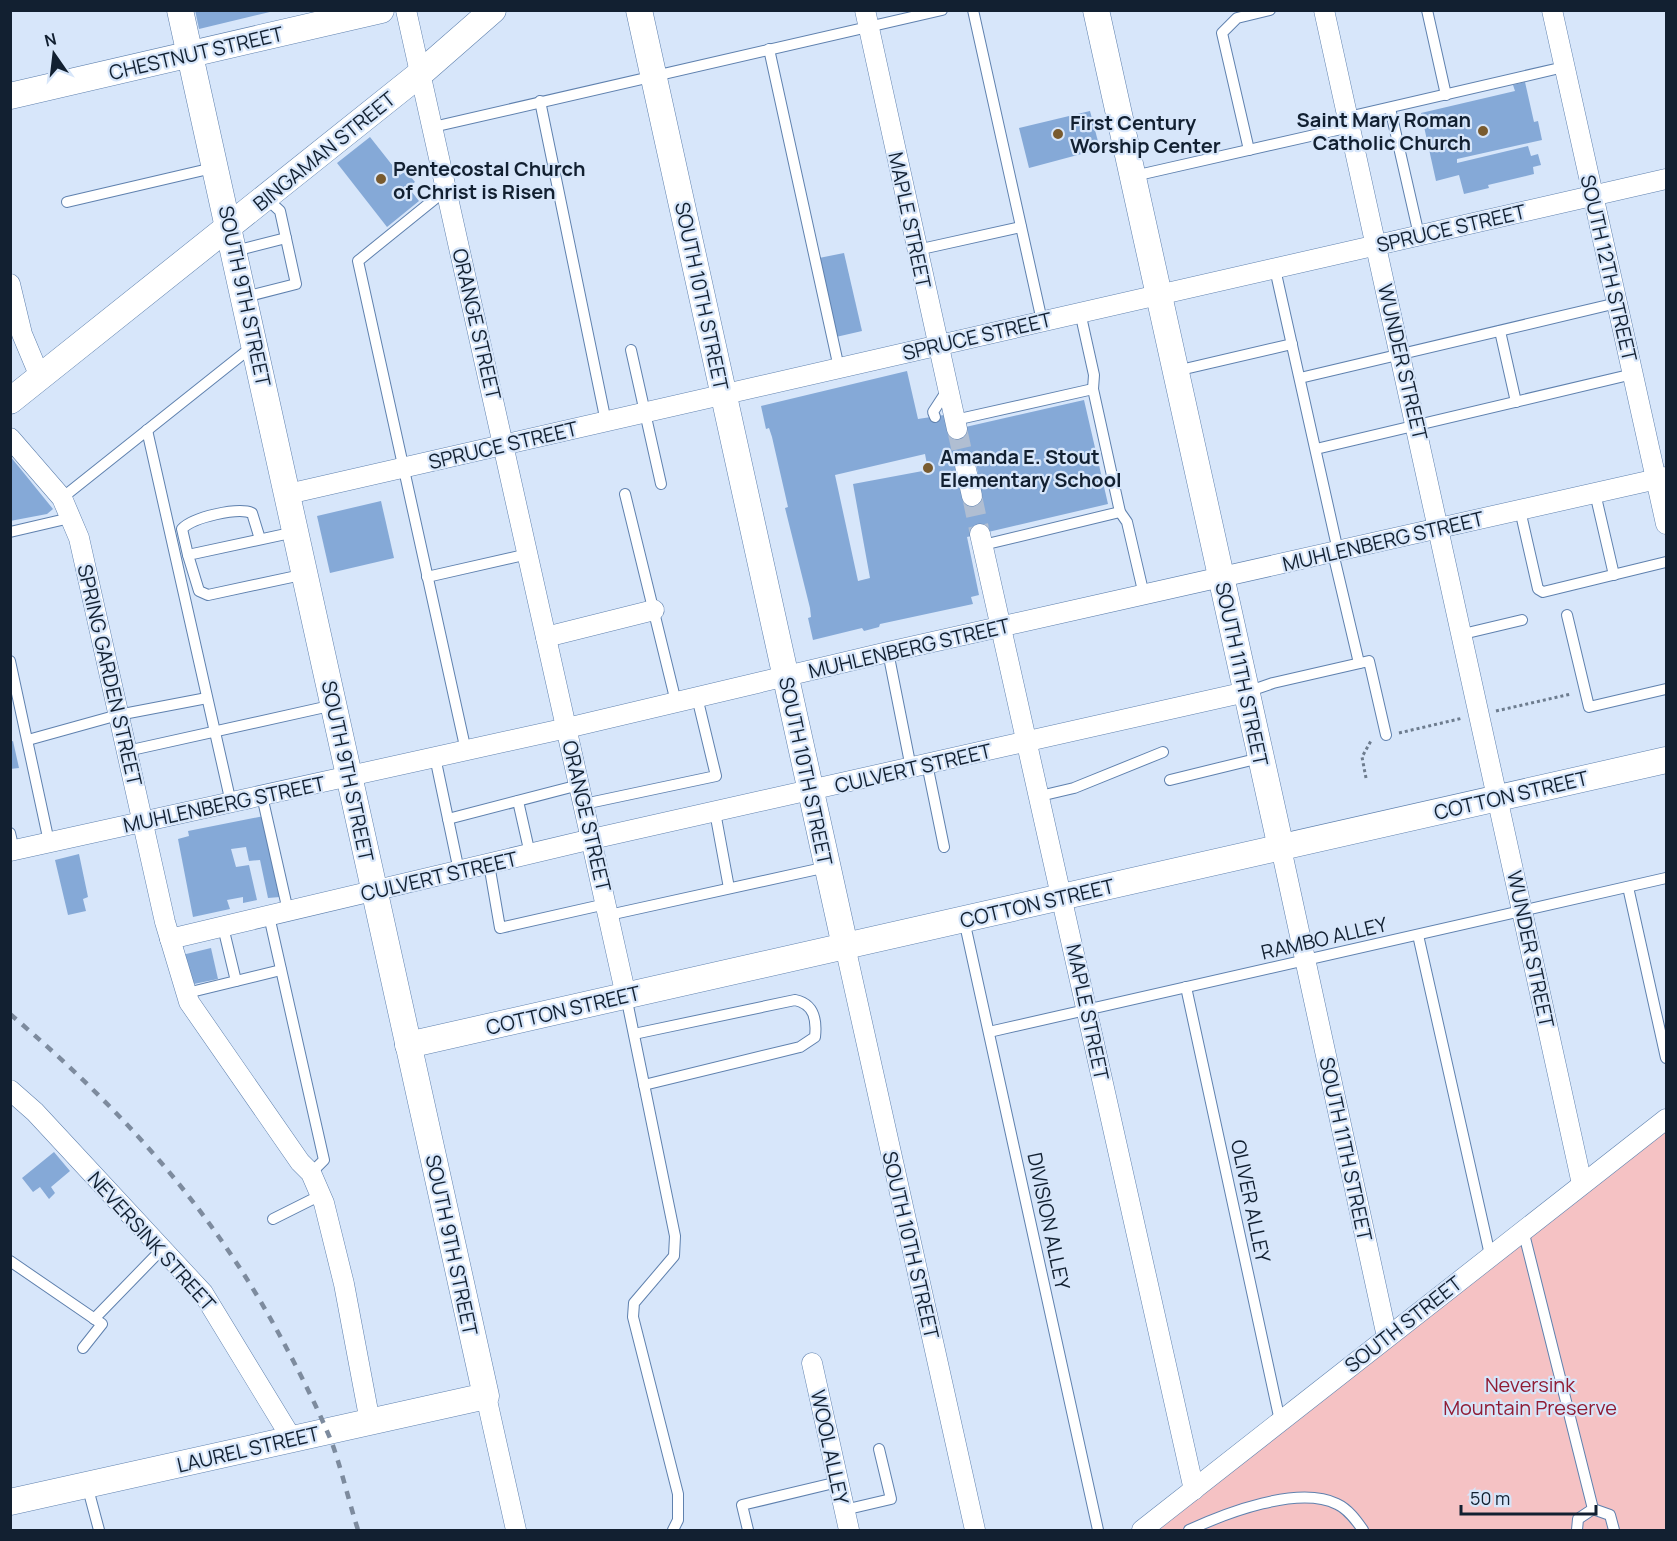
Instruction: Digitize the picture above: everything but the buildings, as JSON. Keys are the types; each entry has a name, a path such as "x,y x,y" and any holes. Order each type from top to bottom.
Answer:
{"street":[{"name":"SOUTH 9TH STREET","path":"180,10 217,167 516,1530"},
{"name":"CHESTNUT STREET","path":"10,96 381,10"},
{"name":"ORANGE STREET","path":"406,10 626,996"},
{"name":"BINGAMAN STREET","path":"10,401 232,239 266,198 421,73 493,10"},
{"name":"SOUTH 10TH STREET","path":"639,10 975,1530"},
{"name":"SOUTH 11TH STREET","path":"1096,10 1387,1337"},
{"name":"WUNDER STREET","path":"1324,10 1463,634 1582,1184"},
{"name":"SOUTH 12TH STREET","path":"1552,10 1633,374 1661,478 1666,524"},
{"name":"MAPLE STREET","path":"867,19 956,425"},
{"name":"SPRUCE STREET","path":"288,494 1666,179"},
{"path":"10,284 16,335 40,377"},
{"name":"SPRING GARDEN STREET","path":"10,438 62,498 79,538 142,822 170,939 189,1002 300,1162 311,1173 321,1195 344,1284 370,1422"},
{"path":"965,465 972,496"},
{"name":"MUHLENBERG STREET","path":"12,845 49,842 466,751 888,652 1661,478"},
{"name":"MAPLE STREET","path":"981,539 1194,1490"},
{"path":"546,637 654,610"},
{"name":"CULVERT STREET","path":"170,939 592,839 1246,692"},
{"name":"COTTON STREET","path":"408,1045 1666,760"},
{"name":"NEVERSINK STREET","path":"10,1090 35,1112 215,1309 292,1439"},
{"name":"SOUTH STREET","path":"1142,1530 1666,1119"},
{"name":"WOOL ALLEY","path":"812,1363 849,1530"},
{"name":"LAUREL STREET","path":"10,1502 486,1396"}],"lane":[{"path":"433,127 769,49 867,19 942,10"},
{"path":"973,10 1042,321"},
{"path":"1249,150 1222,33 1237,18 1270,10"},
{"path":"1427,10 1446,95"},
{"path":"769,49 839,368"},
{"path":"1132,176 1249,150 1390,108 1564,68"},
{"path":"540,101 606,422"},
{"path":"1390,108 1419,235"},
{"path":"67,202 217,167"},
{"path":"447,189 358,261 466,751"},
{"path":"245,297 296,284 280,211 266,198"},
{"path":"917,250 1021,226"},
{"path":"232,239 286,238"},
{"path":"1275,269 1316,449 1359,663 1369,661 1386,735"},
{"path":"1300,378 1617,303"},
{"path":"1080,312 1094,375 1093,389 1120,513 1127,522 1144,595"},
{"path":"1500,331 1516,402"},
{"path":"62,498 255,344"},
{"path":"1176,371 1292,344"},
{"path":"631,350 661,484"},
{"path":"1316,449 1633,374"},
{"path":"935,417 933,412 948,389"},
{"path":"956,425 1093,389"},
{"path":"147,430 231,802"},
{"path":"1595,493 1614,575"},
{"path":"625,494 676,702"},
{"path":"260,538 252,513 243,509 189,522 182,529 199,591 208,595 306,574"},
{"path":"1520,510 1538,589 1543,592 1666,562"},
{"path":"981,539 1120,513"},
{"path":"10,532 70,518"},
{"path":"188,555 296,531"},
{"path":"427,577 528,554"},
{"path":"1568,615 1589,707 1666,689"},
{"path":"1463,634 1522,620"},
{"path":"888,652 944,847"},
{"path":"10,661 49,842"},
{"name":"CULVERT STREET","path":"1246,692 1273,683 1359,663"},
{"path":"28,740 118,715 207,698"},
{"path":"584,804 716,776 697,698"},
{"path":"127,752 334,705"},
{"path":"1040,796 1074,788 1162,752"},
{"path":"435,757 459,871"},
{"path":"1170,780 1261,758"},
{"path":"448,819 579,785"},
{"path":"262,796 278,914 281,970 324,1160 311,1173"},
{"path":"518,801 530,854"},
{"path":"715,812 729,888"},
{"path":"489,864 500,928 729,888 827,867"},
{"name":"RAMBO ALLEY","path":"989,1032 1666,878"},
{"path":"1628,887 1666,1058"},
{"name":"DIVISION ALLEY","path":"964,919 1098,1530"},
{"path":"224,927 236,981"},
{"path":"1418,935 1490,1255"},
{"path":"187,993 281,970"},
{"name":"OLIVER ALLEY","path":"1186,987 1280,1421"},
{"path":"626,996 675,1236 674,1256 634,1303 633,1317 678,1494 678,1520 672,1530"},
{"path":"634,1034 795,1000 806,1002 812,1010 816,1026 815,1037 800,1047 644,1084"},
{"path":"273,1219 321,1195"},
{"path":"1523,1230 1593,1509"},
{"path":"94,1319 162,1249"},
{"path":"10,1261 102,1324 83,1348"},
{"path":"844,1510 891,1499 879,1449"},
{"path":"748,1530 742,1505 838,1482"},
{"path":"87,1485 99,1530"},
{"path":"1189,1530 1280,1499 1314,1497 1337,1504 1353,1516 1363,1530"},
{"path":"1577,1530 1578,1519 1593,1509"},
{"path":"1593,1509 1610,1515 1614,1530"}],"path":[{"path":"1366,778 1362,757 1370,740 1585,691"}],"green space":[{"name":"Neversink Mountain Preserve","path":"1666,1119 1666,1530 1142,1530"}],"tunnel":[{"path":"957,429 965,465"},
{"path":"972,496 980,534"}],"railway":[{"path":"10,1014 52,1051 130,1128 199,1209 230,1253 293,1360 316,1407 336,1454 358,1530"}],"place":[{"name":"Saint Mary Roman Catholic Church","path":"1483,131"},
{"name":"First Century Worship Center","path":"1058,134"},
{"name":"Pentecostal Church of Christ is Risen","path":"381,179"},
{"name":"Amanda E. Stout Elementary School","path":"928,468"}]}
